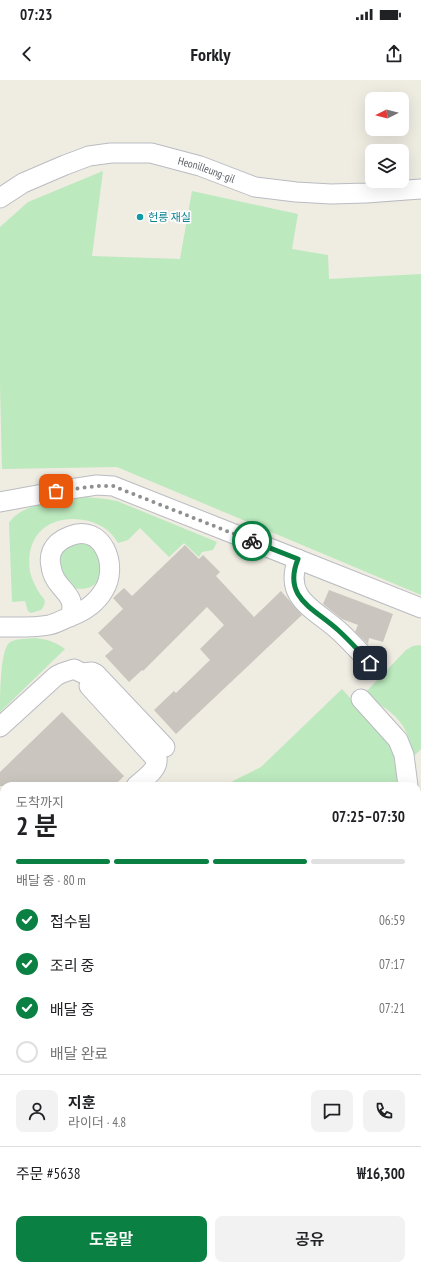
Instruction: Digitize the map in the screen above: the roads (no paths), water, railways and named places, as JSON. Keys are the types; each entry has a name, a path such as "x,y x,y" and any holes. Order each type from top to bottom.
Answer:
{"street":[{"name":"Heonilleung-gil","path":"0,198 23,183 65,165 89,156 111,153 151,153 200,166 255,187 296,192 331,194 421,189"},
{"path":"0,502 70,488 113,486 421,608"},
{"path":"298,559 294,574 295,588 302,602 338,630 370,663"},
{"path":"0,627 49,625 70,617"},
{"path":"0,728 56,676 68,670 74,670 82,673 84,680 158,754 157,765 140,782"},
{"path":"361,700 398,740 404,754 408,782"}],"place":[{"name":"헌릉 재실","path":"140,217"}]}
